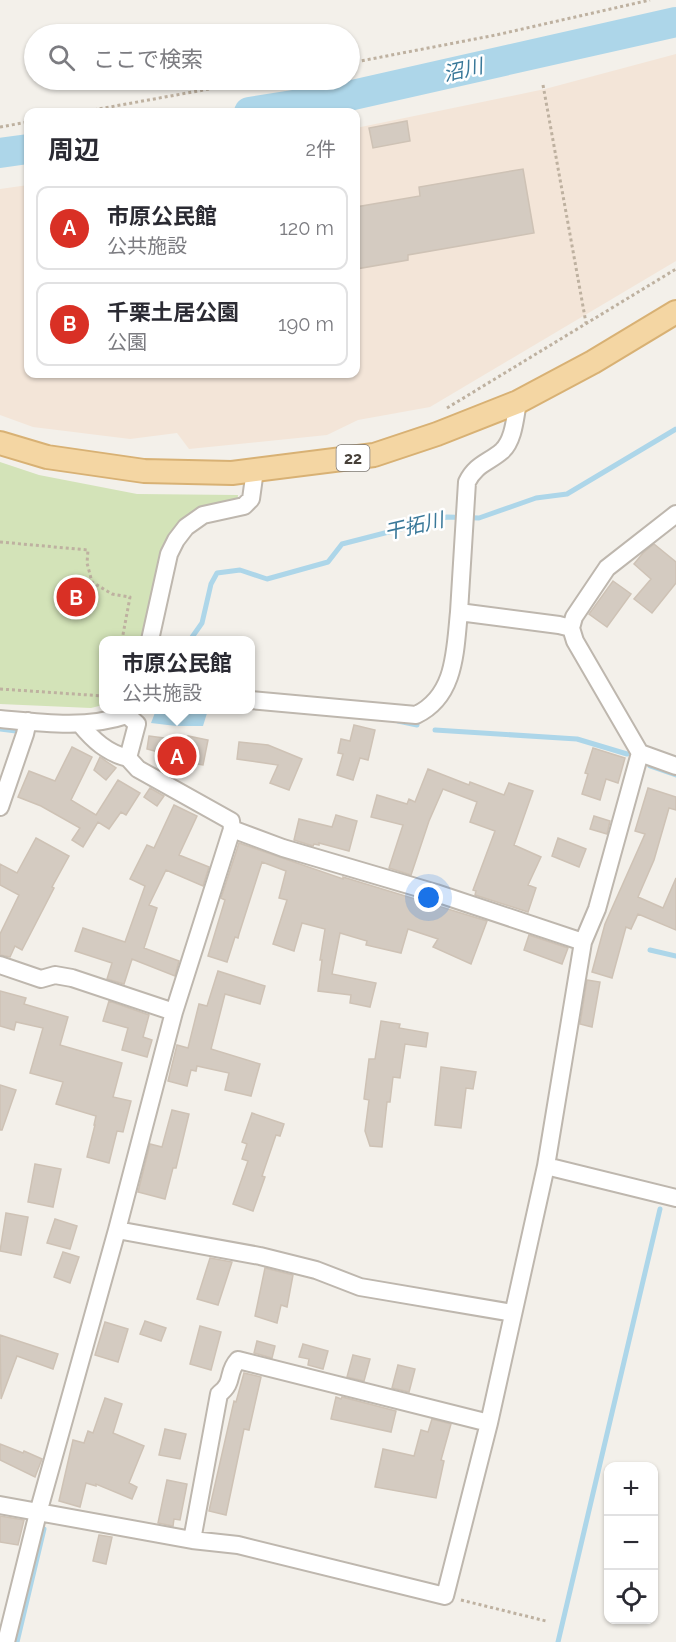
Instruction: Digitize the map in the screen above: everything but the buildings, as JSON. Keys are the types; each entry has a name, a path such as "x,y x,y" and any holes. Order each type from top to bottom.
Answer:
{"main road":[{"name":"22","path":"0,443 47,457 144,471 232,474 374,455 437,434 518,402 593,362 676,312"}],"street":[{"path":"255,700 416,715 426,710 446,687 453,667 459,612 467,482 473,470 503,450 509,442 518,402"},
{"path":"151,636 169,554 176,540 186,526 203,515 244,506 251,498 255,470"},
{"path":"676,514 607,568 574,617 571,628 581,652 640,753 676,766"},
{"path":"459,612 571,628"},
{"path":"0,719 80,724 110,721 125,714"},
{"path":"128,758 136,724 130,714"},
{"path":"0,807 28,721"},
{"path":"6,1642 38,1513 117,1230 174,1012 232,829 231,821 138,769 128,758 117,756 93,741 80,724"},
{"path":"0,1505 192,1540 238,1545 445,1596 489,1423 546,1166 583,942 597,909 640,753"},
{"path":"232,829 284,848 436,893 583,942"},
{"path":"0,965 41,979 55,975 72,978 174,1012"},
{"path":"546,1166 676,1198"},
{"path":"117,1230 260,1256 316,1270 360,1287 513,1313"},
{"path":"192,1540 219,1394 228,1388 232,1366 238,1360 489,1423"}],"path":[{"path":"360,61 496,35 650,0"},
{"path":"543,85 586,323"},
{"path":"104,108 204,90"},
{"path":"0,127 24,123"},
{"path":"437,434 444,409 676,269"},
{"path":"0,542 88,550 87,562 92,582 111,594 130,597 123,636"},
{"path":"0,689 99,696"},
{"path":"445,1596 546,1621"}],"shaded area":[{"path":"676,54 676,261 430,407 358,420 327,435 189,449 177,433 130,439 33,427 0,415 0,189 24,186 24,378 360,378 360,127 545,89"}],"green space":[{"path":"0,462 39,475 137,494 238,495 237,503 203,511 169,534 143,636 99,636 99,706 91,708 0,704"}],"water":[{"path":"154,714 207,714 203,726 151,723"}],"waterway":[{"name":"沼川","path":"274,108 344,97 676,22"},
{"name":"沼川","path":"0,153 24,150"},
{"name":"干拓川","path":"193,636 202,623 211,584 217,573 240,570 267,579 328,562 342,544 447,517 479,518 536,498 567,494 676,429"},
{"path":"398,721 417,725"},
{"path":"0,729 16,731"},
{"path":"435,730 577,739 627,754"},
{"path":"650,766 676,775"},
{"path":"650,950 676,956"},
{"path":"558,1642 660,1209"},
{"path":"17,1642 44,1529"}],"place":[{"name":"千栗土居公園","path":"76,597"},
{"name":"市原公民館","path":"177,756"}]}
